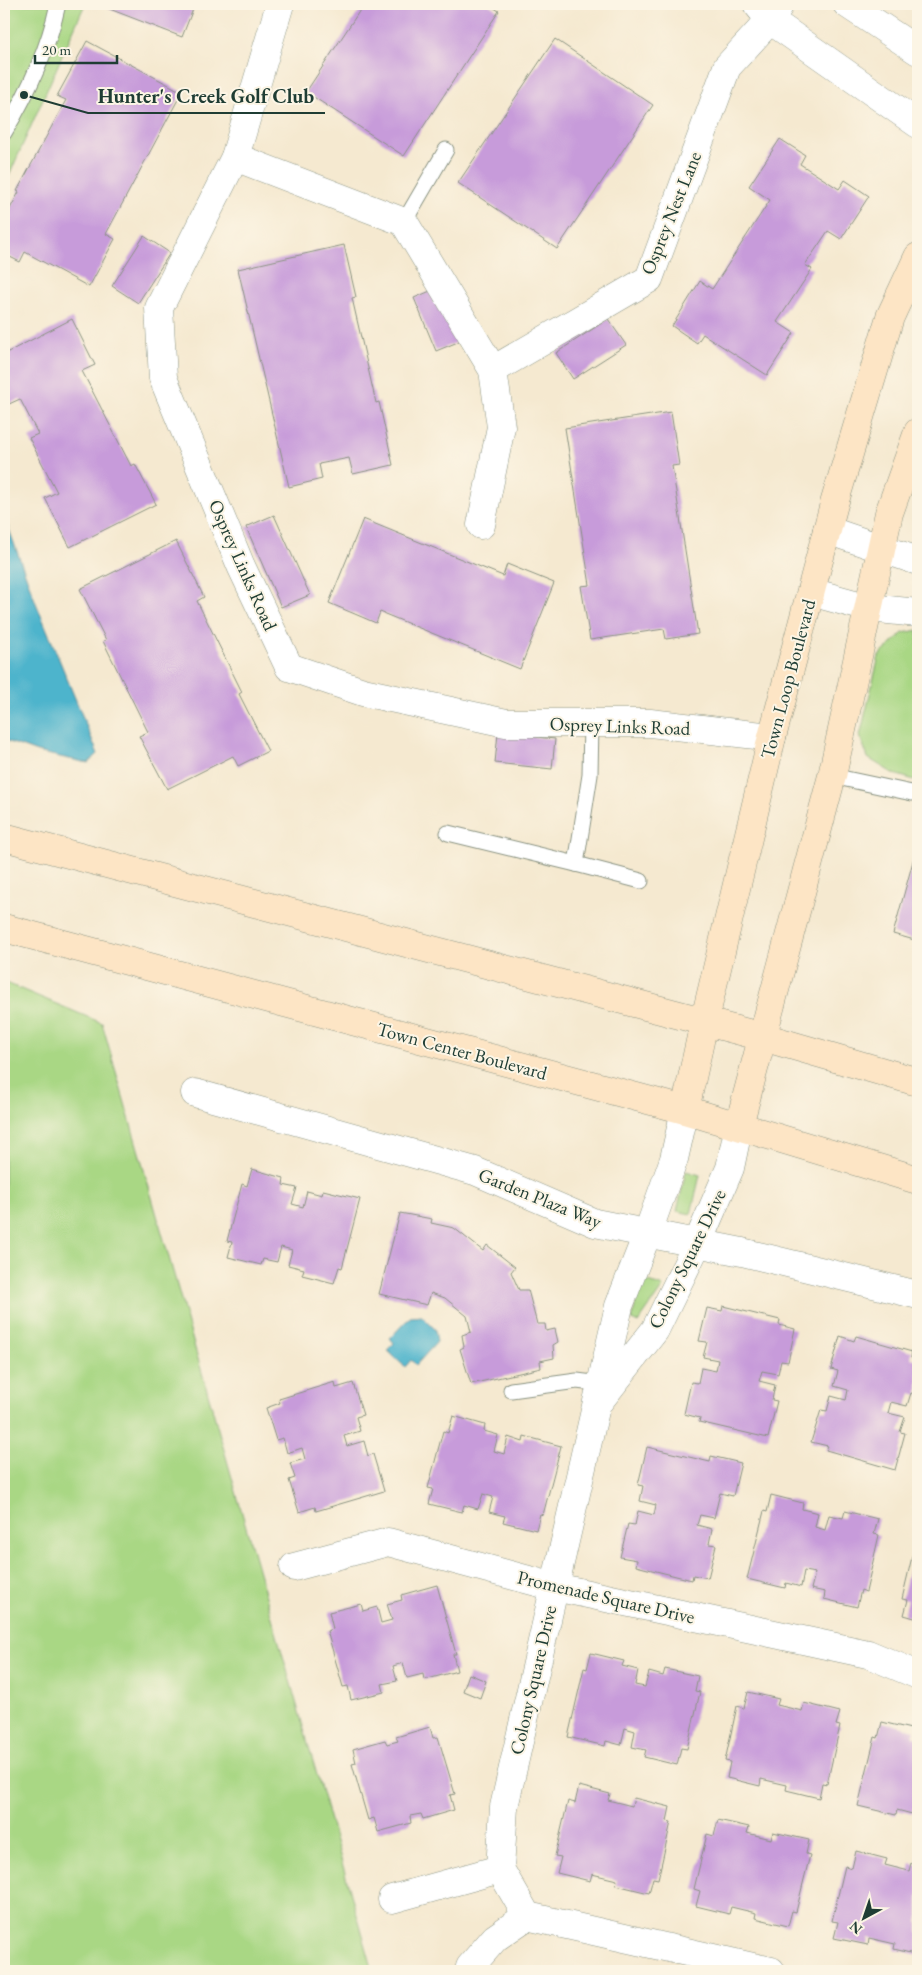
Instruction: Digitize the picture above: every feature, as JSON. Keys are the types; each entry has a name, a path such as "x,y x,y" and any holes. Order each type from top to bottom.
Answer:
{"main road":[{"name":"Town Loop Boulevard","path":"685,1110 772,737 827,530 890,317 918,257"},
{"path":"739,1125 832,776 890,513 918,432"},
{"path":"4,837 763,1037 918,1082"},
{"name":"Town Center Boulevard","path":"4,928 685,1110 918,1180"}],"street":[{"name":"Osprey Links Road","path":"280,4 235,158 159,308 162,378 241,566 289,667 363,692 506,723 650,723 772,737"},
{"path":"847,4 918,51"},
{"name":"Osprey Nest Lane","path":"493,370 649,279 727,67 769,9 918,124"},
{"path":"235,158 404,222 493,370 501,427 481,525"},
{"path":"827,530 918,561"},
{"path":"811,592 869,608 918,614"},
{"name":"Garden Plaza Way","path":"194,1093 475,1171 595,1223 698,1242 918,1295"},
{"name":"Colony Square Drive","path":"500,1869 504,1807 619,1306 674,1159 685,1110"},
{"name":"Colony Square Drive","path":"598,1395 655,1330 698,1242 730,1168 739,1125"},
{"name":"Promenade Square Drive","path":"294,1567 388,1542 555,1587 868,1654 918,1675"},
{"path":"392,1899 500,1869 526,1916"},
{"path":"469,1971 470,1967 495,1938 526,1916 771,1971"}],"lane":[{"path":"4,133 25,98 45,49 58,4"},
{"path":"404,222 446,150"},
{"path":"576,864 590,775 591,723"},
{"path":"832,776 912,793"},
{"path":"448,833 641,881"},
{"path":"511,1390 577,1381 598,1395"}],"green space":[{"path":"4,4 85,4 4,187"},
{"path":"918,630 918,781 894,774 868,758 860,736 879,656 903,633"},
{"path":"4,982 102,1023 373,1971 4,1971"},
{"path":"686,1171 700,1175 691,1214 677,1211"},
{"path":"641,1279 663,1287 638,1323 632,1320"}],"water":[{"path":"4,516 36,603 98,754 88,763 37,752 4,740"},
{"path":"422,1316 435,1329 437,1342 416,1365 411,1360 405,1367 387,1350 394,1343 390,1338 410,1317"}],"building":[{"path":"109,4 195,4 182,37 107,8"},
{"path":"364,4 488,4 499,11 404,156 306,92"},
{"path":"555,39 653,105 557,249 458,183"},
{"path":"87,41 182,92 106,234 115,239 89,287 25,252 20,262 4,254 4,220 19,192 17,191 66,100 57,96"},
{"path":"780,139 805,155 800,164 839,189 845,180 869,196 841,239 828,231 805,265 812,269 777,322 794,333 767,375 703,334 697,343 672,326 700,281 712,289 770,200 749,186"},
{"path":"144,236 170,253 138,303 112,286"},
{"path":"344,245 356,297 352,298 376,403 379,402 393,465 353,474 349,458 319,464 322,479 289,487 238,269"},
{"path":"442,286 465,339 436,351 414,298"},
{"path":"72,319 95,365 82,371 131,466 135,464 156,504 70,547 45,498 57,492 29,438 38,434 20,399 9,404 4,395 4,354"},
{"path":"608,319 626,345 573,379 556,353"},
{"path":"671,412 679,465 672,466 698,634 666,639 664,629 590,640 581,586 590,585 565,428"},
{"path":"274,515 310,595 281,607 246,527"},
{"path":"363,519 503,576 507,564 554,583 520,669 380,612 376,623 329,603"},
{"path":"176,541 204,597 197,601 242,692 239,694 268,751 238,766 233,756 167,789 139,736 148,732 103,641 106,640 80,589"},
{"path":"498,733 555,739 552,769 495,763"},
{"path":"918,843 918,941 893,934"},
{"path":"252,1169 284,1178 283,1185 297,1188 292,1204 303,1207 307,1191 322,1195 323,1190 360,1199 342,1268 339,1267 334,1283 302,1275 304,1269 288,1265 292,1250 281,1247 277,1262 263,1259 261,1265 228,1257 232,1242 227,1241 242,1184 247,1186"},
{"path":"400,1213 432,1219 431,1223 454,1228 483,1251 487,1245 515,1267 511,1272 519,1290 528,1290 537,1324 545,1324 546,1331 555,1329 558,1342 553,1345 554,1358 540,1361 541,1368 471,1384 460,1349 464,1347 462,1335 471,1332 467,1316 445,1298 431,1293 427,1305 379,1294"},
{"path":"723,1306 780,1320 779,1325 795,1329 788,1362 781,1361 778,1374 762,1371 759,1381 775,1385 772,1400 777,1401 768,1438 699,1422 700,1418 684,1414 691,1382 698,1383 701,1368 716,1371 718,1360 703,1357 707,1342 699,1341 707,1308 722,1311"},
{"path":"840,1336 854,1341 856,1336 912,1352 911,1358 918,1360 918,1395 911,1393 907,1406 891,1402 888,1413 905,1417 900,1432 905,1433 895,1470 826,1450 828,1446 811,1442 821,1410 827,1411 831,1396 846,1400 848,1390 834,1386 838,1371 831,1369"},
{"path":"335,1382 336,1388 353,1383 363,1415 356,1417 360,1431 344,1436 347,1446 364,1441 368,1456 373,1454 384,1491 316,1511 315,1507 299,1512 289,1480 295,1478 290,1463 305,1459 302,1448 287,1453 283,1438 276,1440 266,1408 280,1403 279,1399"},
{"path":"453,1416 485,1425 484,1431 498,1435 494,1451 504,1454 508,1437 523,1442 524,1436 561,1446 543,1515 540,1514 536,1530 503,1522 505,1516 489,1512 493,1497 483,1494 478,1509 464,1505 462,1512 429,1504 433,1489 428,1488 443,1431 448,1433"},
{"path":"647,1447 710,1462 711,1456 741,1463 733,1496 720,1493 714,1518 700,1515 697,1525 712,1529 709,1544 716,1545 708,1578 693,1575 692,1580 636,1566 637,1560 620,1557 628,1524 635,1525 638,1511 654,1515 656,1505 640,1501 643,1486 638,1485"},
{"path":"771,1495 803,1503 802,1509 818,1513 815,1527 825,1530 829,1515 843,1518 845,1511 878,1519 874,1534 879,1535 866,1592 861,1590 857,1607 824,1599 825,1592 811,1589 815,1573 804,1571 801,1587 786,1583 785,1588 747,1579 764,1511 767,1512"},
{"path":"915,1544 918,1545 918,1619 904,1615 908,1600 902,1599"},
{"path":"437,1585 456,1654 453,1654 457,1671 424,1680 423,1674 407,1678 403,1663 393,1666 397,1681 382,1684 384,1692 351,1700 348,1686 343,1687 327,1631 333,1629 329,1612 361,1604 363,1611 377,1607 381,1623 392,1620 387,1604 402,1600 401,1595"},
{"path":"591,1653 624,1661 622,1666 638,1670 635,1685 645,1687 649,1672 663,1676 665,1669 698,1676 695,1691 700,1692 687,1749 681,1748 677,1765 644,1757 646,1750 632,1747 635,1731 625,1728 621,1745 606,1741 605,1746 568,1737 584,1668 587,1669"},
{"path":"469,1674 486,1681 480,1698 463,1691"},
{"path":"748,1692 779,1699 777,1705 802,1711 804,1703 840,1712 836,1725 840,1726 827,1784 822,1783 819,1798 786,1790 787,1785 761,1779 760,1786 727,1778 730,1762 725,1761 737,1706 744,1708"},
{"path":"882,1722 915,1730 913,1736 918,1737 918,1798 916,1797 912,1814 897,1810 896,1815 858,1806 875,1737 878,1738"},
{"path":"430,1727 433,1738 438,1737 455,1794 450,1795 454,1810 423,1819 421,1814 410,1816 411,1823 378,1832 374,1818 368,1820 352,1764 356,1763 353,1749 385,1740 387,1744 398,1741 396,1737"},
{"path":"579,1786 610,1794 608,1800 632,1806 634,1798 670,1807 667,1821 671,1822 658,1879 653,1878 649,1893 616,1885 617,1880 592,1874 590,1881 557,1873 561,1857 555,1856 568,1801 575,1803"},
{"path":"718,1820 749,1827 747,1833 771,1839 773,1832 809,1840 806,1854 810,1855 796,1912 792,1911 788,1926 755,1918 756,1913 731,1907 729,1914 696,1906 700,1891 694,1889 707,1834 714,1836"},
{"path":"856,1851 887,1859 885,1865 909,1871 911,1863 918,1865 918,1955 894,1949 895,1944 869,1938 868,1945 834,1938 838,1922 832,1921 845,1866 852,1868"}],"place":[{"name":"Hunter's Creek Golf Club","path":"24,95"}]}
